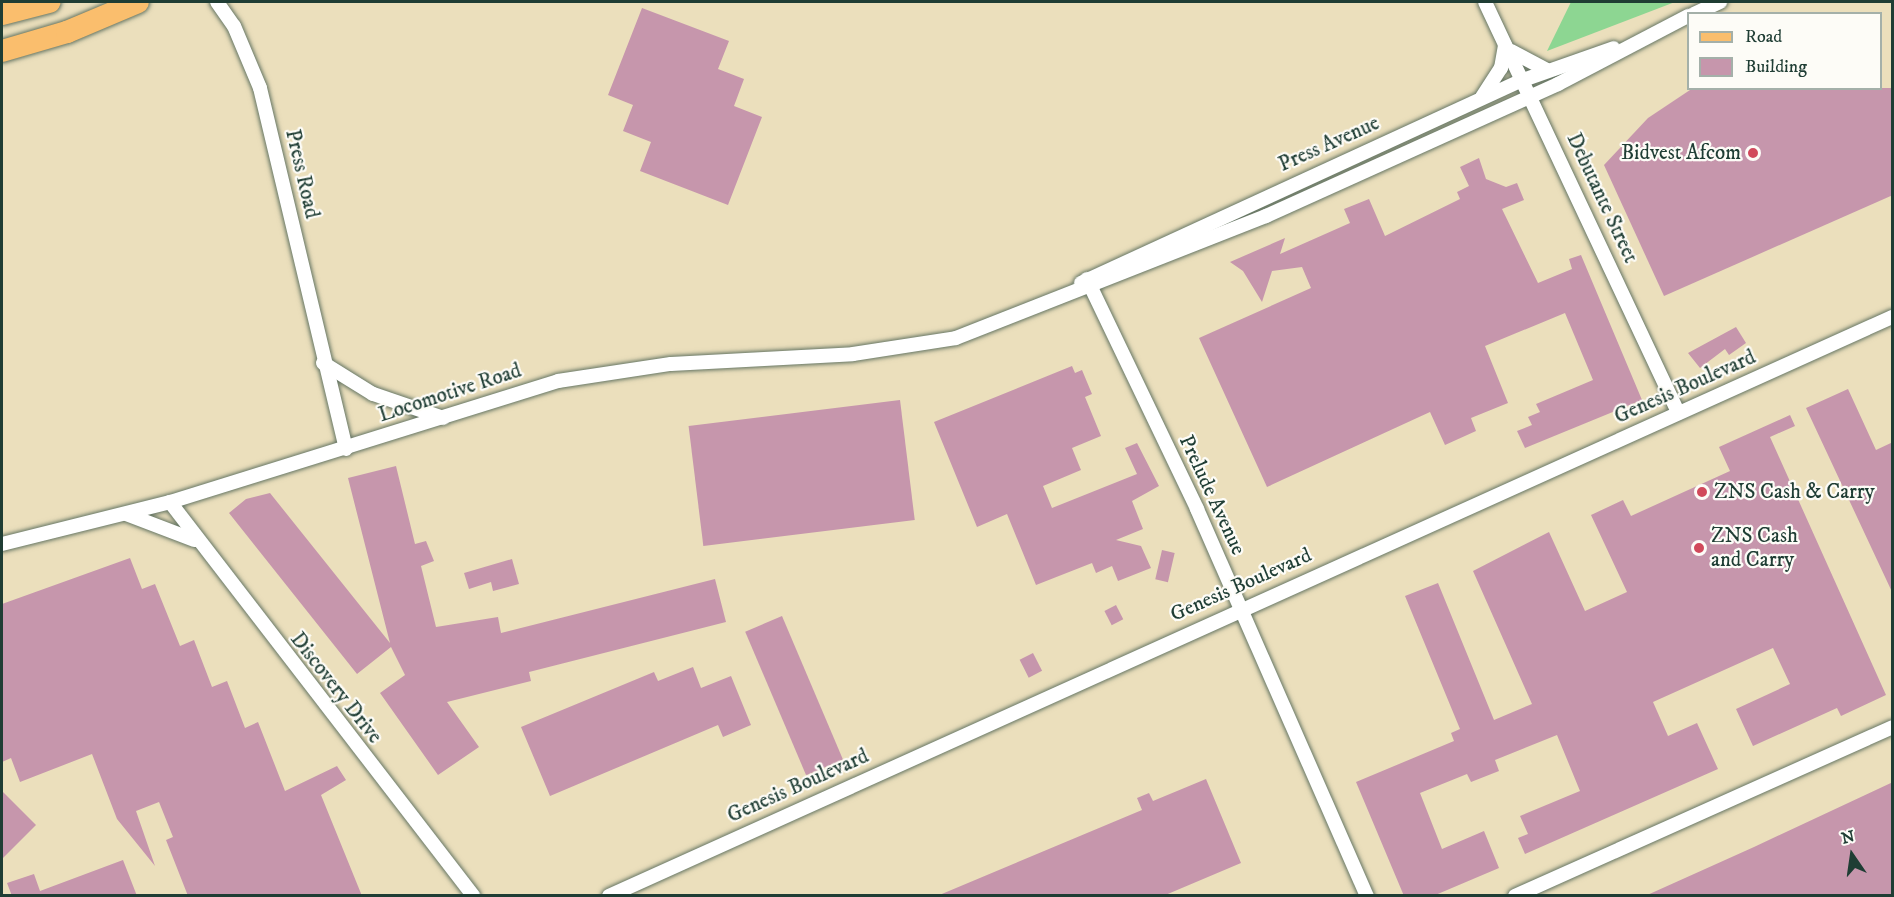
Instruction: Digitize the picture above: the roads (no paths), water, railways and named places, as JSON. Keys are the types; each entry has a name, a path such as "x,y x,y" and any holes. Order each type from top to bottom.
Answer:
{"main road":[{"path":"2,14 49,2"},
{"path":"2,51 67,32 138,2"}],"street":[{"name":"Press Road","path":"217,2 234,26 260,88 323,363 346,449"},
{"name":"Debutante Street","path":"1485,2 1531,95 1678,413"},
{"path":"1698,12 1720,2"},
{"name":"Press Avenue","path":"1089,284 1211,239 1531,95 1625,45 1687,17"},
{"path":"1480,99 1501,68 1505,45 1546,70"},
{"name":"Press Avenue","path":"923,346 1059,298 1205,224 1480,99 1546,70 1625,45"},
{"path":"1205,224 1211,239"},
{"name":"Prelude Avenue","path":"1089,284 1241,608 1367,896"},
{"name":"Genesis Boulevard","path":"609,896 1241,608 1893,317"},
{"name":"Locomotive Road","path":"2,544 170,502 444,419 558,381 612,370 923,346"},
{"path":"323,363 373,394 444,419"},
{"name":"Discovery Drive","path":"170,502 196,541 473,896"},
{"path":"124,513 196,541"},
{"path":"1515,896 1893,727"}],"place":[{"name":"Bidvest Afcom","path":"1753,153"},
{"name":"ZNS Cash & Carry","path":"1702,492"},
{"name":"ZNS Cash and Carry","path":"1699,548"}]}
